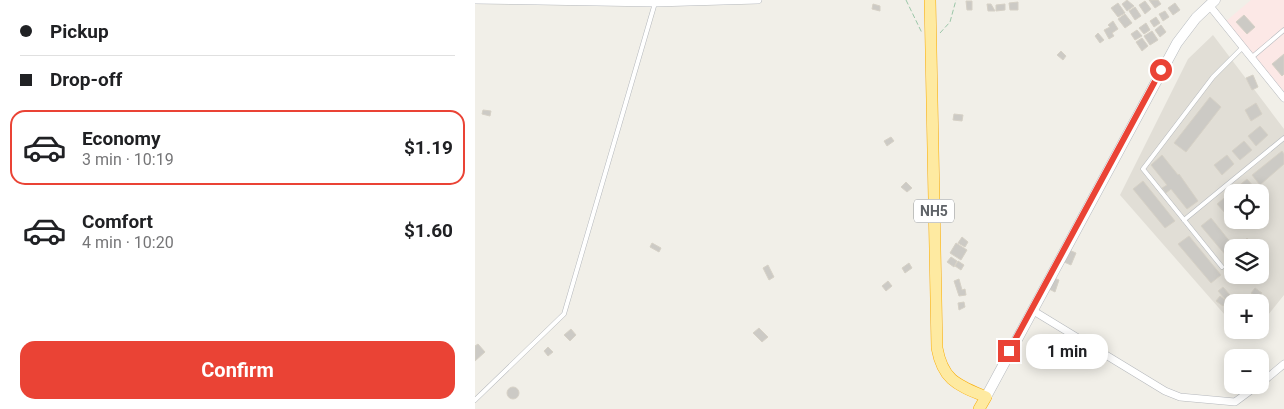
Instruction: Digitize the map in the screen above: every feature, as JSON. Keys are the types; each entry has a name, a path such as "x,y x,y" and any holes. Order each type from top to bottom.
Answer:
{"highway":[{"name":"NH5","path":"930,0 937,348 939,362 948,377 956,384 986,397"},
{"path":"979,409 986,397"}],"main road":[{"path":"986,397 1177,43 1212,3"}],"street":[{"path":"475,0 655,3 758,0"},
{"path":"1212,3 1251,58 1284,98"},
{"path":"1032,310 1165,391 1180,397 1235,402 1246,394"},
{"path":"1269,376 1284,364"}],"lane":[{"path":"475,400 561,319 564,314 655,3"},
{"path":"1251,58 1284,30"},
{"path":"1222,267 1143,171 1144,166 1226,61 1243,47"},
{"path":"1184,220 1284,138"}],"path":[{"path":"906,0 921,31 931,41 950,22 956,0"}],"shaded area":[{"path":"1251,0 1284,0 1284,93 1225,22"},
{"path":"1213,35 1284,129 1284,295 1269,314 1269,294 1224,294 1224,314 1120,195 1188,59"}],"building":[{"path":"1127,0 1134,6 1127,11 1122,4"},
{"path":"1149,0 1158,0 1161,4 1155,8"},
{"path":"966,1 972,1 972,10 967,10"},
{"path":"1145,1 1151,9 1145,14 1139,5"},
{"path":"1018,2 1018,10 1010,10 1009,3"},
{"path":"1118,3 1125,13 1118,17 1111,8"},
{"path":"1175,3 1180,10 1173,15 1168,8"},
{"path":"873,4 880,6 880,11 872,9"},
{"path":"987,4 991,4 995,11 988,11"},
{"path":"1005,4 1005,10 996,11 996,5"},
{"path":"1135,7 1141,16 1135,20 1129,11"},
{"path":"1165,11 1169,17 1163,21 1159,14"},
{"path":"1125,14 1132,23 1125,28 1118,19"},
{"path":"1244,15 1255,27 1247,34 1236,22"},
{"path":"1156,17 1160,23 1154,27 1150,21"},
{"path":"1113,21 1118,29 1112,33 1114,36 1109,39 1104,30 1110,27 1108,25"},
{"path":"1146,23 1150,30 1144,34 1139,28"},
{"path":"1161,25 1166,32 1160,37 1155,30"},
{"path":"1137,30 1142,36 1135,40 1131,34"},
{"path":"1152,31 1158,40 1150,45 1144,36"},
{"path":"1098,33 1104,40 1100,43 1095,36"},
{"path":"1142,38 1148,46 1142,51 1136,42"},
{"path":"1061,51 1066,56 1063,60 1057,55"},
{"path":"1284,54 1284,74 1282,76 1272,64"},
{"path":"1253,75 1258,87 1252,90 1246,78"},
{"path":"1210,97 1221,107 1186,152 1174,143"},
{"path":"1256,103 1262,114 1251,121 1245,110"},
{"path":"483,110 491,111 490,116 482,114"},
{"path":"954,114 963,115 962,121 953,120"},
{"path":"1260,126 1268,135 1256,146 1248,136"},
{"path":"891,137 894,141 887,146 884,141"},
{"path":"1244,141 1252,150 1240,160 1232,151"},
{"path":"1282,151 1284,154 1284,164 1261,184 1252,175"},
{"path":"1162,155 1179,174 1198,201 1187,209 1171,189 1166,193 1162,188 1167,185 1151,165"},
{"path":"1227,155 1234,164 1222,175 1214,165"},
{"path":"1247,179 1251,184 1241,184"},
{"path":"1143,181 1175,221 1165,228 1133,189"},
{"path":"906,182 912,188 907,192 901,187"},
{"path":"1224,198 1224,212 1217,204"},
{"path":"1211,218 1228,239 1224,239 1224,253 1201,226"},
{"path":"1189,236 1221,275 1211,283 1178,244"},
{"path":"962,237 968,242 965,247 958,243"},
{"path":"652,243 661,248 659,252 650,247"},
{"path":"956,243 967,250 961,260 950,253"},
{"path":"1069,250 1076,253 1071,265 1064,262"},
{"path":"951,257 957,261 954,267 947,262"},
{"path":"958,261 964,265 961,270 955,266"},
{"path":"909,263 912,268 905,273 902,268"},
{"path":"768,265 774,277 769,280 763,268"},
{"path":"1054,278 1059,280 1055,292 1049,289"},
{"path":"959,279 962,290 965,289 966,295 959,296 954,281"},
{"path":"888,281 892,286 886,291 882,286"},
{"path":"1223,287 1229,294 1224,294 1224,298 1218,291"},
{"path":"1255,288 1262,293 1252,294 1251,293"},
{"path":"1220,296 1224,299 1224,305 1223,306 1216,301"},
{"path":"964,302 965,307 959,310 958,303"},
{"path":"759,328 768,337 762,342 753,333"},
{"path":"571,329 576,335 570,341 564,335"},
{"path":"478,344 485,352 475,361 475,346"},
{"path":"548,347 553,352 548,356 544,351"},
{"path":"511,387 515,387 519,393 515,399 511,399 507,395 507,391"}],"route":[{"path":"1009,351 1161,70"}]}
